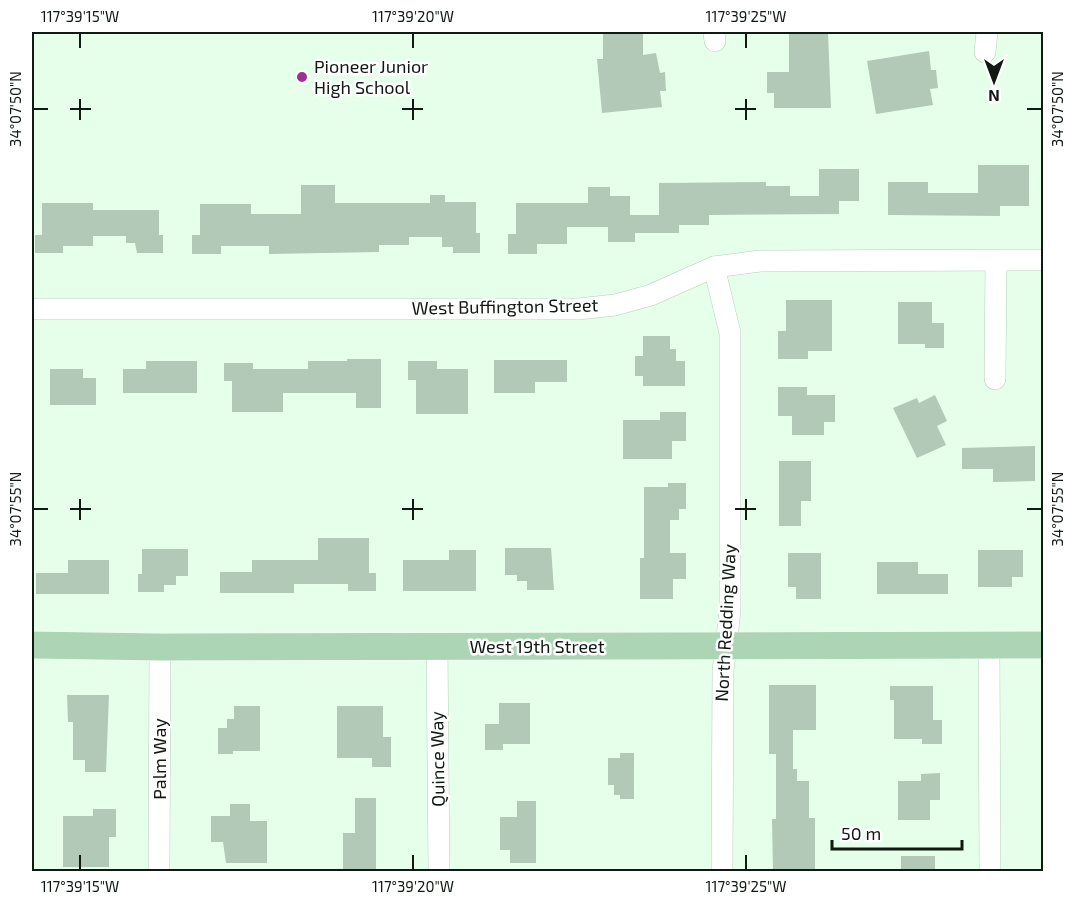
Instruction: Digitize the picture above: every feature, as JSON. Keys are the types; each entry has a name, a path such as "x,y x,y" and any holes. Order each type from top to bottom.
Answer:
{"main road":[{"name":"West 19th Street","path":"32,645 160,648 1044,645"}],"street":[{"name":"West Buffington Street","path":"32,309 578,309 615,305 651,295 714,267 760,261 1044,260"},
{"path":"995,379 996,261"},
{"name":"North Redding Way","path":"714,267 730,333 730,611 723,670 722,872"},
{"path":"989,645 990,872"},
{"name":"Quince Way","path":"437,647 439,872"},
{"name":"Palm Way","path":"159,872 160,648"}],"building":[{"path":"603,32 643,32 643,55 656,53 660,73 665,72 666,91 660,91 662,107 602,113 597,59 603,59"},
{"path":"789,32 828,32 831,108 774,108 774,93 767,93 767,72 789,72"},
{"path":"929,51 931,70 936,70 938,88 930,89 933,105 876,114 867,61"},
{"path":"978,165 1029,165 1029,206 1000,206 1000,216 888,215 888,182 928,182 928,193 978,193"},
{"path":"819,169 859,169 859,201 839,201 839,214 709,215 709,225 679,225 679,233 635,233 635,242 608,242 608,227 567,227 567,244 537,244 537,254 508,254 508,234 516,234 516,203 588,203 588,187 610,187 610,196 630,196 630,215 659,215 659,183 766,182 766,186 790,186 790,196 819,196"},
{"path":"301,185 335,185 335,203 430,203 430,195 445,195 445,202 476,202 476,233 480,233 480,253 453,253 453,247 442,247 442,237 409,237 409,245 379,245 379,252 269,254 269,246 221,246 221,254 192,254 192,235 200,235 200,204 251,204 251,214 301,214"},
{"path":"42,203 93,203 93,210 159,210 159,235 163,235 163,253 137,253 135,243 126,243 126,236 93,236 93,246 63,246 63,253 35,253 35,235 42,235"},
{"path":"786,300 832,300 832,351 808,351 808,359 778,359 778,331 786,331"},
{"path":"898,302 932,302 932,323 944,323 944,348 925,348 925,344 898,344"},
{"path":"643,336 670,336 670,349 676,349 676,361 685,361 685,386 643,386 643,376 635,376 635,356 643,356"},
{"path":"347,359 381,359 381,408 356,408 356,393 283,393 283,412 232,412 232,381 224,381 224,363 253,363 253,369 308,369 308,361 347,361"},
{"path":"494,360 567,360 567,382 535,382 535,393 494,393"},
{"path":"146,361 197,361 197,393 123,393 123,369 146,369"},
{"path":"408,361 437,361 437,369 468,369 468,414 416,414 416,380 408,380"},
{"path":"50,369 83,369 83,378 96,378 96,405 50,405"},
{"path":"778,387 807,387 807,395 835,395 835,422 824,422 824,435 792,435 792,416 778,416"},
{"path":"935,395 947,421 937,426 946,445 917,458 893,408 917,398 919,403"},
{"path":"660,412 686,412 686,441 672,441 672,459 623,459 623,420 660,420"},
{"path":"1035,446 1035,481 993,482 993,469 962,469 962,448"},
{"path":"779,461 811,461 811,501 801,501 801,526 779,526"},
{"path":"668,483 686,483 686,509 679,509 679,520 670,520 670,553 686,553 686,579 673,579 673,599 640,599 640,558 644,558 644,487 668,487"},
{"path":"318,538 369,538 369,573 376,573 376,591 348,591 348,584 294,584 294,593 220,593 220,572 252,572 252,560 318,560"},
{"path":"505,548 551,548 554,590 527,590 527,581 517,581 517,575 505,575"},
{"path":"142,549 188,549 188,576 176,576 176,585 164,585 164,592 138,592 138,574 142,574"},
{"path":"449,550 476,550 476,591 403,591 403,560 449,560"},
{"path":"978,550 1023,550 1023,577 1012,577 1012,587 978,587"},
{"path":"788,553 821,553 821,599 796,599 796,587 788,587"},
{"path":"68,560 109,560 109,594 36,594 36,573 68,573"},
{"path":"877,562 918,562 918,574 948,574 948,594 877,594"},
{"path":"769,685 816,685 816,730 793,730 793,769 797,769 797,781 809,781 809,818 815,818 815,872 773,872 772,819 776,819 776,754 769,754"},
{"path":"890,686 933,686 933,720 942,720 942,744 922,744 922,739 894,739 894,700 890,700"},
{"path":"67,695 109,695 106,772 85,772 85,760 73,760 73,722 68,722"},
{"path":"499,703 530,703 530,744 503,744 503,750 485,750 485,724 499,724"},
{"path":"234,706 260,706 260,751 233,751 233,754 218,754 218,728 227,728 227,719 234,719"},
{"path":"337,706 383,706 383,737 391,737 391,767 372,767 372,758 337,758"},
{"path":"620,753 634,753 634,799 620,799 620,795 614,795 614,785 608,785 608,758 620,758"},
{"path":"940,773 940,800 930,800 930,820 898,820 898,781 921,781 921,774"},
{"path":"355,798 376,798 376,872 343,872 343,833 355,833"},
{"path":"517,801 536,801 536,863 510,863 510,850 500,850 500,817 517,817"},
{"path":"230,804 250,804 250,821 267,821 267,863 226,863 223,842 211,842 211,816 230,816"},
{"path":"93,809 116,809 116,837 109,837 109,867 63,867 63,816 93,816"},
{"path":"901,856 935,856 935,872 901,872"}],"place":[{"name":"Pioneer Junior High School","path":"302,77"}]}
